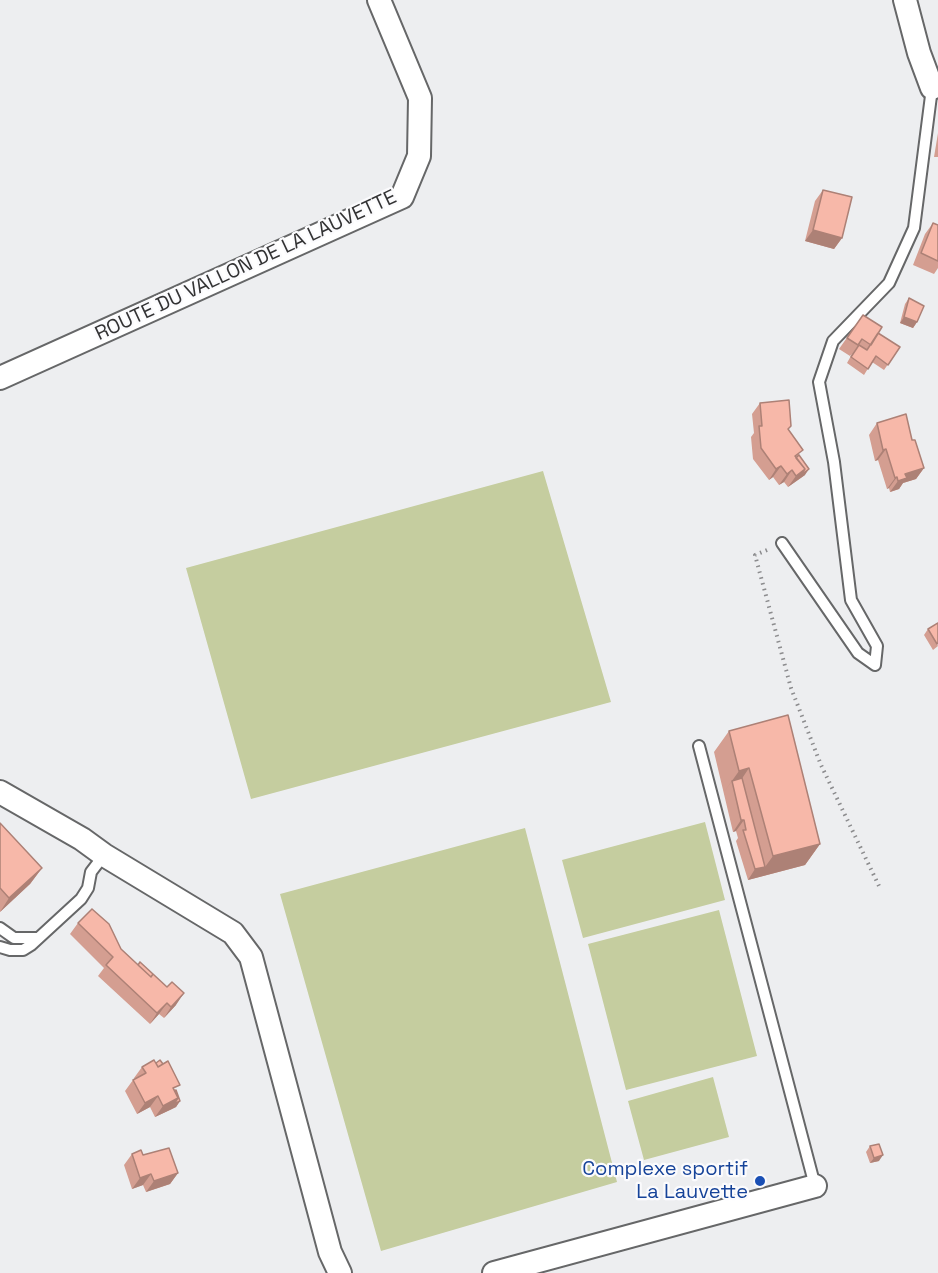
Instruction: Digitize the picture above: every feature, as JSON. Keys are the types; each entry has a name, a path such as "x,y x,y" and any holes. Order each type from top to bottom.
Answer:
{"street":[{"name":"ROUTE DU VALLON DE LA LAUVETTE","path":"0,378 402,197 420,156 420,98 379,0"},
{"path":"905,0 919,53 932,88"},
{"path":"0,792 82,839 104,855 233,933 251,957 330,1252 340,1273"},
{"path":"494,1273 815,1186"}],"lane":[{"path":"782,543 858,653 875,665 877,646 852,600 834,462 819,382 832,341 890,283 914,228 932,88"},
{"path":"699,746 815,1186"},
{"path":"0,947 23,950 81,900 88,888 92,872 104,855"},
{"path":"0,928 14,938 38,938"}],"path":[{"path":"782,543 755,555 791,688 821,765 879,886"}],"green space":[{"path":"543,471 611,702 251,799 186,568"},
{"path":"705,822 725,900 583,938 562,860"},
{"path":"525,828 617,1182 381,1251 280,894"},
{"path":"719,910 757,1056 626,1090 588,944"},
{"path":"713,1077 729,1137 644,1160 628,1101"}],"building":[{"path":"823,190 852,197 842,238 813,230"},
{"path":"933,223 938,225 938,261 921,253"},
{"path":"909,298 924,306 917,322 904,317"},
{"path":"863,315 882,327 871,345 862,339 858,345 847,338"},
{"path":"878,333 900,347 888,365 876,356 868,369 851,357 859,345 867,350"},
{"path":"789,400 791,426 788,429 803,450 795,456 805,469 796,476 792,470 787,474 781,466 776,469 761,448 760,403"},
{"path":"906,414 912,440 915,440 924,468 905,474 907,478 898,481 886,449 883,450 877,423"},
{"path":"799,455 809,469 801,475 805,469 796,458"},
{"path":"938,623 938,643 937,644 928,629"},
{"path":"788,715 820,844 773,856 749,768 739,771 729,731"},
{"path":"742,778 765,867 755,869 732,781"},
{"path":"0,823 42,868 9,898 0,888"},
{"path":"92,909 109,924 121,949 151,977 153,974 167,987 172,982 184,993 171,1007 167,1003 157,1013 106,965 113,957 78,923"},
{"path":"140,962 153,974 151,977 138,965"},
{"path":"154,1060 158,1067 168,1061 180,1085 173,1088 178,1098 163,1106 158,1096 145,1103 133,1080 146,1073 142,1067"},
{"path":"160,1060 163,1064 158,1067 156,1063"},
{"path":"879,1144 883,1155 874,1158 870,1146"},
{"path":"169,1148 178,1173 154,1181 151,1174 140,1178 132,1154 141,1150 143,1155"}],"place":[{"name":"Complexe sportif La Lauvette","path":"760,1181"}]}
